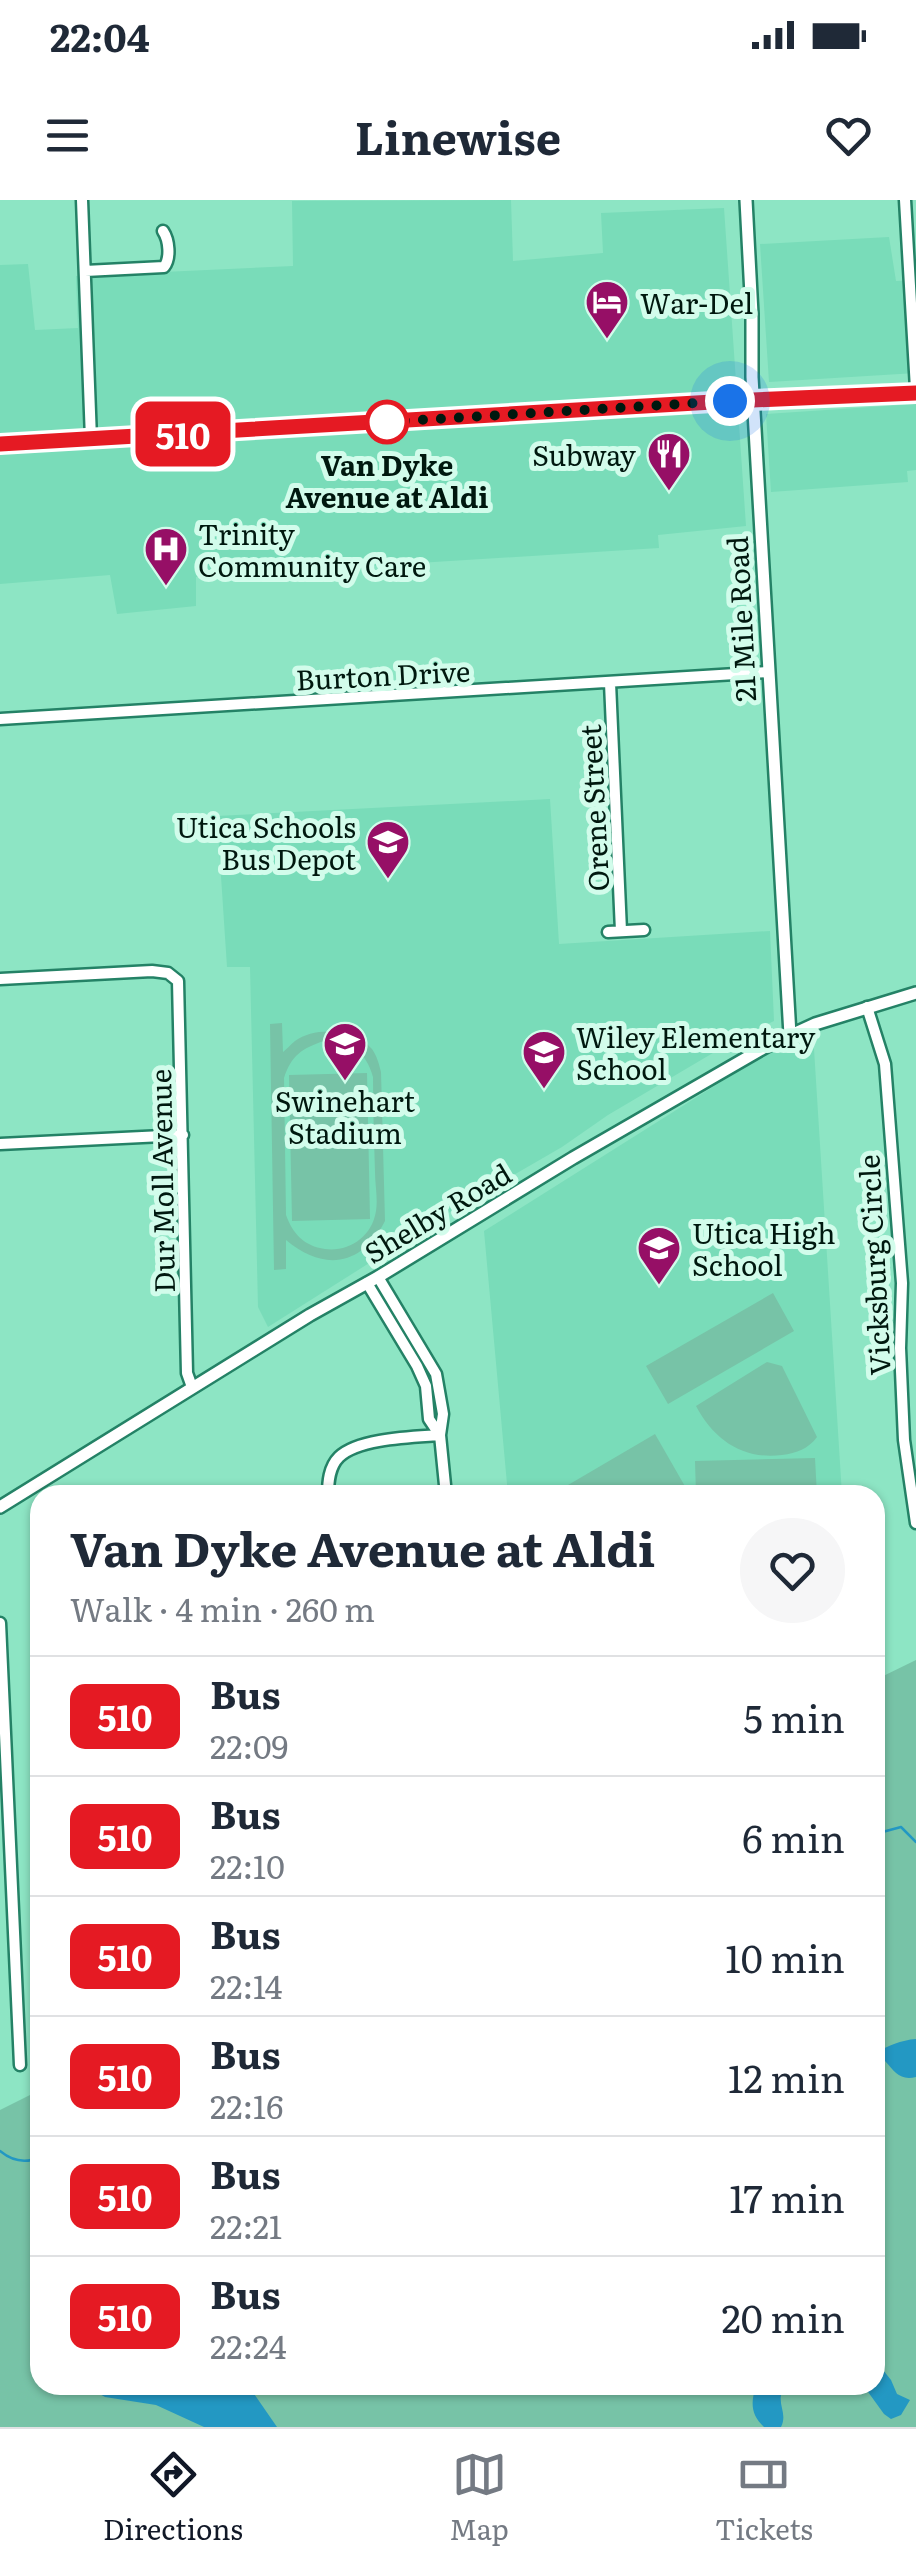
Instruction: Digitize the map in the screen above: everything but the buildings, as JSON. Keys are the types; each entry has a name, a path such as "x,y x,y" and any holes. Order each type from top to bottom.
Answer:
{"main road":[{"path":"0,444 916,391"}],"street":[{"path":"82,200 90,439"},
{"name":"21 Mile Road","path":"746,200 753,400 790,1035"},
{"path":"905,200 916,391"},
{"path":"85,270 164,267 168,258 167,236 163,231"},
{"name":"Burton Drive","path":"0,719 768,672"},
{"name":"Orene Street","path":"610,683 621,931"},
{"path":"608,932 644,930"},
{"name":"Dur Moll Avenue","path":"0,979 152,971 173,976 179,986 187,1372 192,1386"},
{"name":"Shelby Road","path":"35,1485 192,1386 573,1158 790,1035 916,993"},
{"name":"Vicksburg Circle","path":"867,1007 884,1064 902,1283 904,1440 916,1522"},
{"path":"0,1144 183,1134"},
{"path":"372,1280 426,1354 439,1384 445,1485"},
{"path":"372,1280 426,1386 430,1419 440,1435"},
{"path":"902,1283 916,1280"},
{"path":"413,1360 426,1354"},
{"path":"328,1485 333,1465 346,1452 397,1439 440,1435"},
{"name":"Shelby Road","path":"0,1507 30,1488"},
{"path":"0,1623 20,2065"}],"shaded area":[{"path":"511,200 513,261 603,253 601,213 724,208 746,526 658,535 659,548 196,577 196,606 117,614 110,575 0,584 0,265 28,264 35,330 78,328 76,276 293,266 292,201"},
{"path":"889,237 896,281 916,280 916,373 769,382 760,244"},
{"path":"916,404 916,470 907,471 908,482 771,492 766,414"},
{"path":"550,799 559,944 770,931 774,1021 608,1115 268,1327 258,1307 250,967 227,967 217,816"},
{"path":"282,1023 283,1052 304,1036 335,1032 356,1037 374,1052 381,1072 385,1221 365,1247 341,1259 314,1257 286,1240 286,1269 274,1270 270,1024","holes":["333,1041 356,1049 373,1077 377,1202 374,1220 364,1235 351,1245 334,1249 305,1242 286,1215 284,1078 294,1058 304,1050"]},
{"name":"Utica High School","path":"813,1033 841,1485 507,1485 484,1231 762,1056"},
{"path":"367,1073 370,1219 292,1221 289,1075"},
{"path":"773,1293 794,1331 668,1404 646,1366"},
{"path":"767,1362 782,1366 817,1437 797,1452 768,1456 742,1451 721,1438 696,1406"},
{"path":"655,1434 684,1485 568,1485"},
{"path":"815,1458 816,1485 696,1485 695,1461"},
{"path":"916,1660 916,2427 0,2427 0,2110 30,2095 30,2395 885,2395 885,1675"}],"water":[{"path":"916,2039 916,2077 902,2077 885,2061 885,2048"},
{"path":"885,2372 897,2394 910,2400 901,2415 891,2419 870,2395 885,2395"},
{"path":"102,2395 255,2395 277,2427 204,2427 156,2405"},
{"path":"754,2395 781,2395 781,2427 764,2427 756,2417"}],"waterway":[{"path":"885,1831 901,1827 916,1842"},
{"path":"0,2151 19,2160 30,2160"}],"bus line":[{"name":"510","path":"0,444 916,393"}],"place":[{"name":"War-Del","path":"607,340"},
{"name":"Van Dyke Avenue at Aldi","path":"387,422"},
{"name":"Subway","path":"669,492"},
{"name":"Trinity Community Care","path":"166,587"},
{"name":"Utica Schools Bus Depot","path":"388,880"},
{"name":"Swinehart Stadium","path":"345,1082"},
{"name":"Wiley Elementary School","path":"544,1090"},
{"name":"Utica High School","path":"659,1286"}],"route":[{"path":"387,422 730,401"}]}
